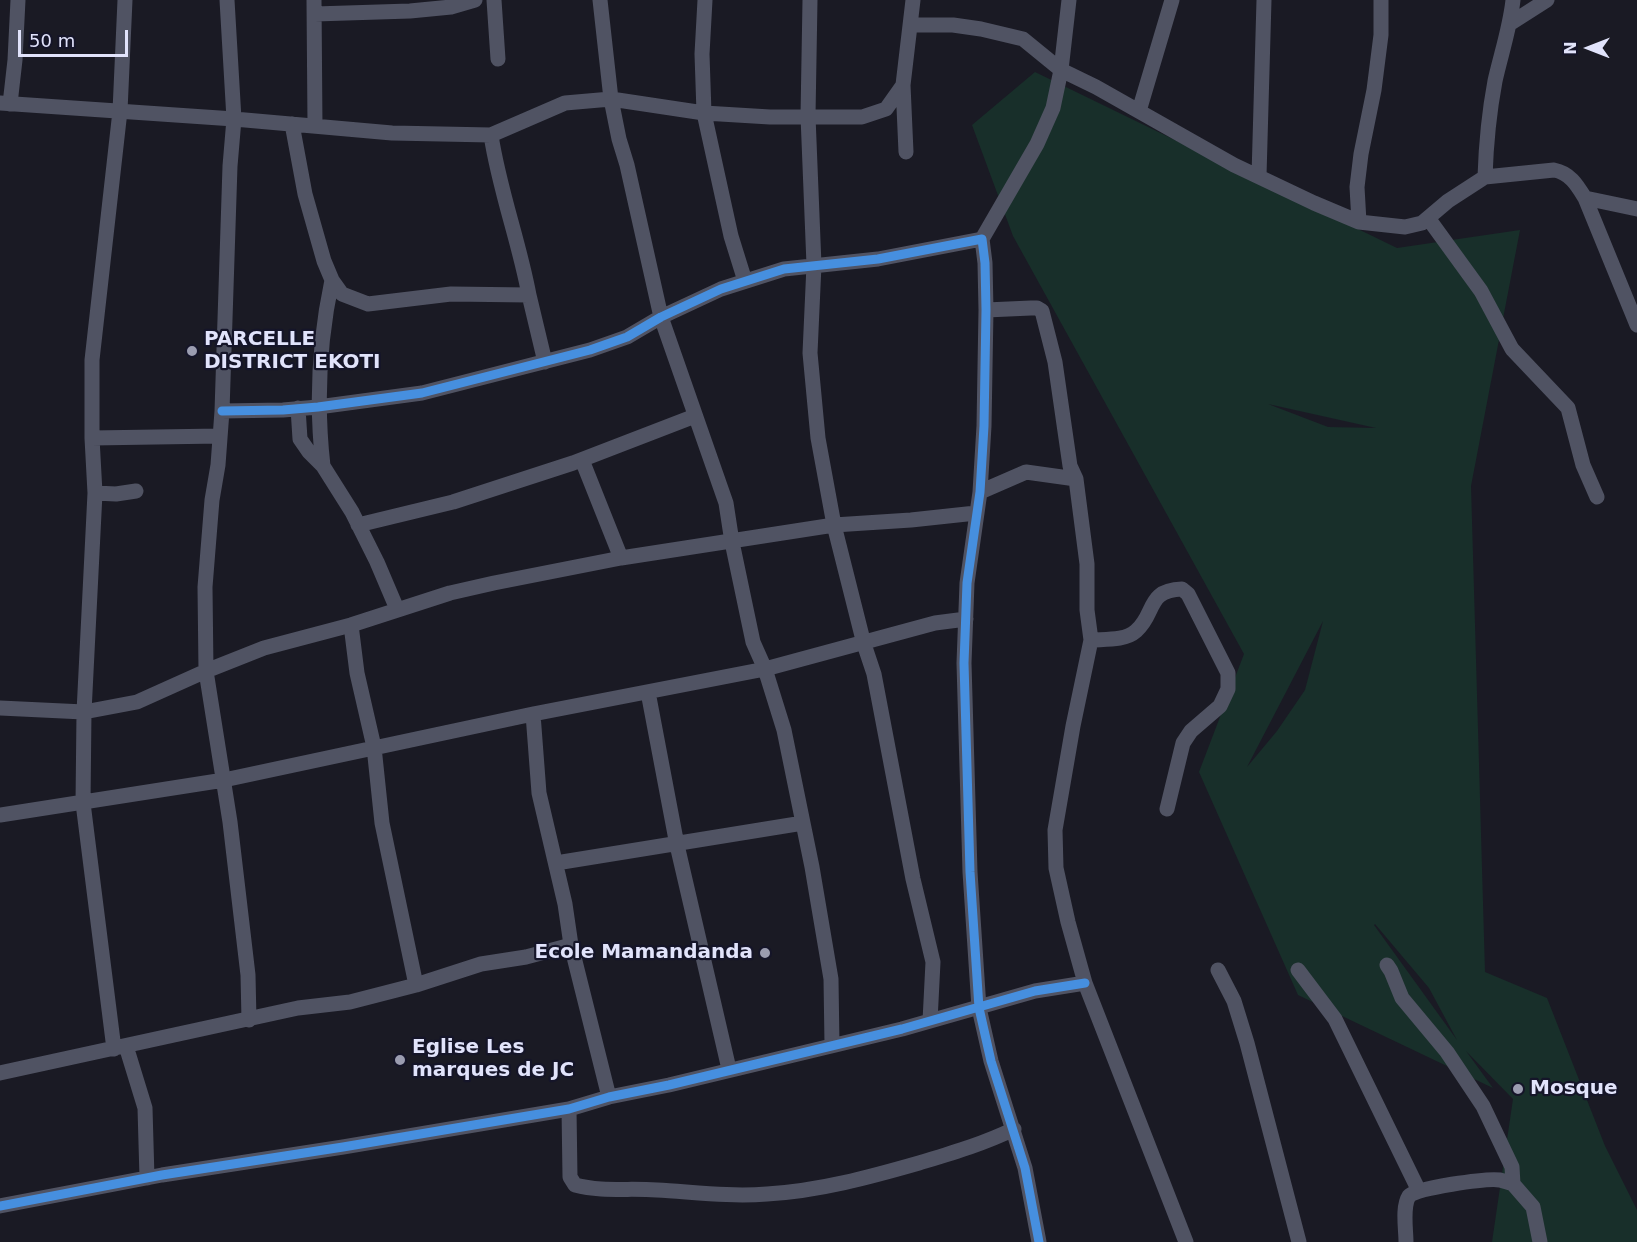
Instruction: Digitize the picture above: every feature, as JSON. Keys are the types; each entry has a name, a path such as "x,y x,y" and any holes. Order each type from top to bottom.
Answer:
{"street":[{"path":"18,0 15,60 5,103 392,133 490,135 565,103 611,99 704,113 770,117 862,117 886,109 903,85"},
{"path":"125,0 120,111 92,360 95,494 84,712 83,803 120,1048 145,1108 147,1178"},
{"path":"227,0 234,119 222,411 205,586 206,671 224,780 245,941 249,1020"},
{"path":"315,126 315,7 410,11 451,7 475,0"},
{"path":"494,0 498,59"},
{"path":"600,0 611,99 661,317 726,503 753,642 765,669 784,730 831,979 832,1045"},
{"path":"705,0 702,54 704,113 729,226 745,281"},
{"path":"810,0 808,116 814,265 810,352 818,438 834,525 864,644 874,674 913,879 933,962 930,1021"},
{"path":"906,152 903,85 914,0"},
{"path":"1039,1242 1025,1168 992,1062 979,1008 970,872 964,663 967,583 980,492 984,426 986,310 982,239 1045,128 1053,108 1061,70 1069,0"},
{"path":"1138,111 1172,0"},
{"path":"1259,176 1264,0"},
{"path":"1359,222 1357,187 1360,154 1374,90 1381,35 1380,0"},
{"path":"1485,177 1488,127 1495,82 1511,23 1513,0"},
{"path":"1511,23 1547,0"},
{"path":"912,25 953,25 1023,39 1061,70 1234,165 1314,204 1359,222 1405,227 1422,223 1448,201 1485,177 1554,170 1567,175 1578,185 1585,198 1637,325"},
{"path":"292,124 305,194 324,261 332,280 342,294 368,304 451,294 529,295"},
{"path":"490,135 545,362"},
{"path":"1585,198 1637,209"},
{"path":"1428,218 1480,291 1512,349 1568,408 1583,465 1597,497"},
{"path":"222,411 318,408 422,393 590,350 627,337 661,317 721,289 784,269 878,260 982,239"},
{"path":"323,466 318,408 323,330 332,280"},
{"path":"986,310 1038,308 1042,311 1055,362 1070,466 1076,479 1087,564 1087,610 1090,640 1072,726 1055,830 1056,868 1085,983 1186,1242"},
{"path":"298,408 300,438 309,452 323,466 358,525 397,609"},
{"path":"358,525 453,502 582,460 694,416"},
{"path":"92,438 220,436"},
{"path":"582,460 621,558"},
{"path":"980,492 1026,472 1076,479"},
{"path":"95,494 116,494 136,490"},
{"path":"0,708 84,712 137,702 264,648 494,583 621,558 834,525 976,513"},
{"path":"1090,640 1112,639 1136,631 1156,599 1164,592 1182,590 1188,594 1228,673 1228,689 1225,698 1211,715 1191,731 1183,743 1167,809"},
{"path":"0,815 224,780 533,714 765,669 935,623 966,619"},
{"path":"351,625 357,673 374,747 381,823 416,985"},
{"path":"648,692 676,845 729,1069"},
{"path":"533,714 539,794 565,904 571,945 609,1097"},
{"path":"556,863 803,823"},
{"path":"0,1073 298,1008 350,1002 416,985 481,964 526,957 571,945"},
{"path":"1387,966 1402,998 1447,1052 1483,1106 1512,1167 1513,1184"},
{"path":"1218,970 1234,1001 1247,1043 1299,1242"},
{"path":"1298,970 1335,1019 1419,1191"},
{"path":"0,1206 147,1178 569,1109 609,1097 669,1085 930,1021 1035,991 1085,983"},
{"path":"569,1109 570,1177 575,1185 588,1188 732,1195 794,1191 866,1179 985,1143 1014,1129"},
{"path":"1406,1242 1407,1198 1412,1192 1444,1185 1499,1180 1513,1184 1533,1207 1540,1242"}],"green space":[{"path":"1035,72 1397,248 1520,230 1471,486 1485,972 1547,998 1605,1146 1637,1210 1637,1242 1492,1242 1513,1099 1466,1051 1493,1088 1298,995 1199,772 1244,654 1013,236 972,125","holes":["1268,404 1376,428 1328,427","1323,621 1305,690 1277,731 1247,767","1374,925 1429,988 1457,1040"]}],"cycle path":[{"path":"222,411 318,407 422,393 590,350 627,337 661,317 721,289 784,269 878,259 982,239 986,310 984,426 980,492 967,583 964,663 970,872 979,1008 991,1061 1025,1168 1039,1242"},
{"path":"0,1206 162,1175 569,1109 609,1097 669,1085 902,1029 1035,991 1085,983"}],"place":[{"name":"PARCELLE DISTRICT EKOTI","path":"192,351"},
{"name":"Ecole Mamandanda","path":"765,953"},
{"name":"Eglise Les marques de JC","path":"400,1060"},
{"name":"Mosque","path":"1518,1089"}]}
